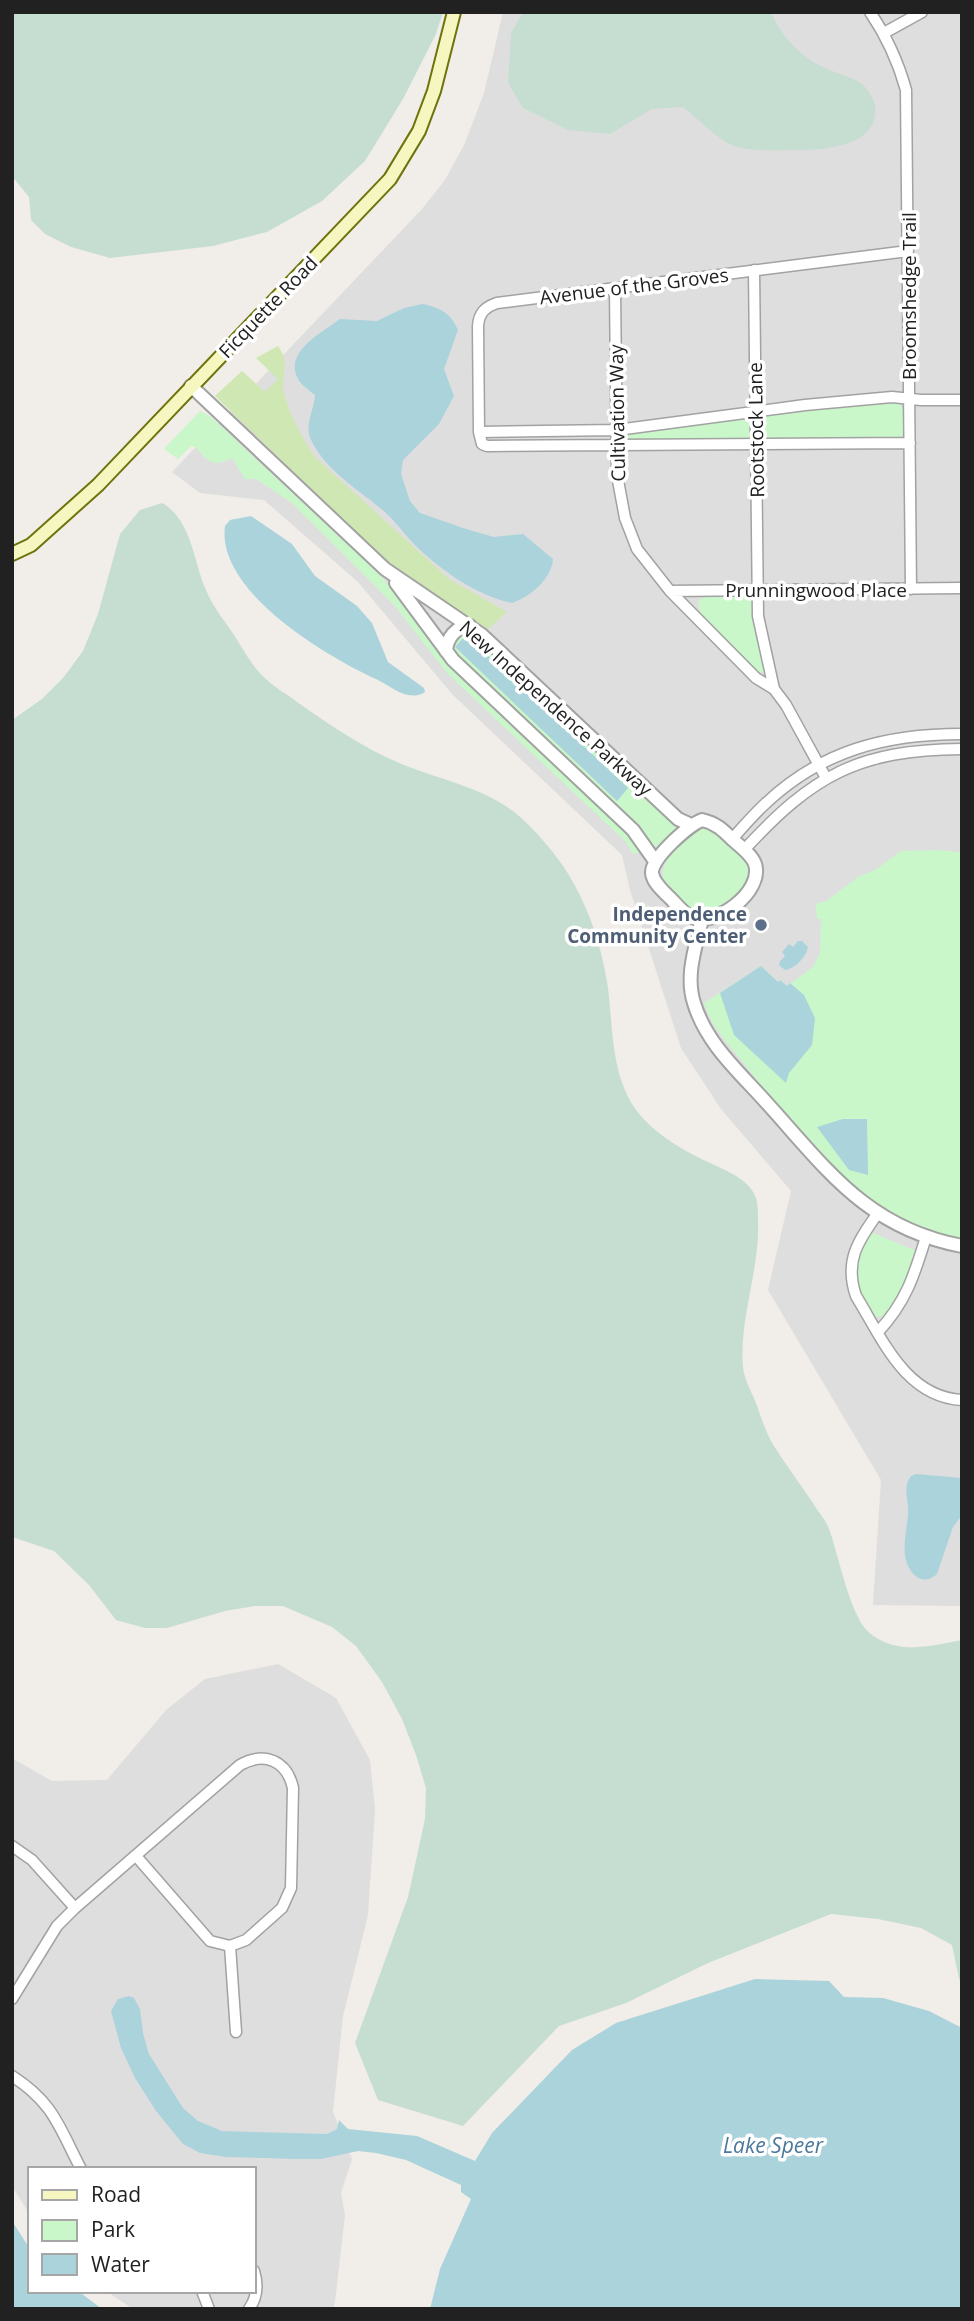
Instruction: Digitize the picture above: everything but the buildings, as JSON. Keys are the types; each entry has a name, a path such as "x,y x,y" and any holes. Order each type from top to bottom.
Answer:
{"main road":[{"name":"Ficquette Road","path":"12,554 31,545 98,485 390,179 419,131 434,91 454,12"}],"street":[{"name":"Broomshedge Trail","path":"870,12 899,63 906,90 911,589"},
{"path":"884,33 922,12"},
{"name":"Avenue of the Groves","path":"908,251 497,303 483,311 478,326 479,432 482,444 487,446 910,443"},
{"name":"Rootstock Lane","path":"754,270 758,590"},
{"name":"Cultivation Way","path":"615,288 619,494 637,549 670,591 756,678 774,689 786,705 826,778"},
{"name":"New Independence Parkway","path":"191,386 385,569 470,626 678,820 691,825"},
{"path":"479,432 617,430 852,400 962,400"},
{"name":"New Independence Parkway","path":"385,569 453,660 633,830 648,848 655,862"},
{"name":"Prunningwood Place","path":"670,591 962,588"},
{"name":"Cultivation Way","path":"758,590 762,642 774,689"},
{"path":"446,650 449,638 458,629 470,626"},
{"path":"732,839 765,804 818,764 855,748 902,737 962,734"},
{"path":"744,850 788,804 826,778 879,757 962,748"},
{"path":"702,820 714,823 732,839 755,863 753,884 738,903 718,917 702,919 689,916 657,885 652,872 655,862 691,825 702,820"},
{"path":"702,919 691,964 690,982 699,1018 716,1046 834,1179 878,1213 926,1237 962,1245"},
{"path":"878,1213 853,1255 852,1283 856,1296 911,1380 934,1394 962,1399"},
{"path":"878,1332 904,1299 912,1283 926,1237"},
{"path":"12,1999 57,1926 75,1908 240,1765 250,1759 260,1758 277,1762 285,1768 293,1788 291,1888 282,1908 246,1940 230,1945 210,1941 202,1935 136,1856"},
{"path":"12,1846 32,1860 75,1908"},
{"path":"230,1945 236,2032"},
{"path":"12,2076 30,2087 55,2115 80,2167"}],"shaded area":[{"path":"503,12 962,12 962,1606 873,1605 881,1480 768,1290 791,1191 721,1109 681,1048 630,890 622,855 452,694 358,582 264,500 200,493 172,472 422,209 445,180 465,143 484,93"},
{"path":"278,1664 336,1698 370,1760 375,1809 368,1915 343,2016 333,2112 352,2159 341,2193 345,2215 333,2309 133,2309 109,2293 256,2293 256,2167 28,2167 28,2212 12,2186 12,1758 52,1781 107,1780 166,1710 205,1679"}],"green space":[{"path":"12,12 443,12 436,34 403,99 365,161 322,201 267,232 213,246 110,258 71,247 45,234 31,220 29,197 12,176"},
{"path":"523,12 771,12 781,31 802,54 864,86 875,107 872,126 855,140 808,150 757,150 734,146 683,107 652,109 610,134 568,130 523,108 508,83 511,33"},
{"path":"278,346 285,364 283,387 286,401 315,457 449,579 507,612 487,630 391,566 215,396 242,371 265,392 278,379 256,358"},
{"path":"896,401 905,410 904,431 897,440 767,440 761,429 767,413"},
{"path":"200,411 210,416 379,574 420,621 645,852 633,854 626,842 447,673 395,606 292,503 256,479 245,479 232,458 212,462 191,446 178,459 164,449"},
{"path":"744,417 751,424 751,430 750,437 744,441 624,441 624,433"},
{"path":"162,503 172,510 186,530 208,595 260,674 336,728 376,752 498,801 517,814 541,838 575,885 594,928 608,988 617,1065 626,1093 634,1107 667,1139 735,1176 753,1191 758,1207 758,1239 744,1330 743,1367 746,1381 769,1436 828,1526 851,1602 864,1627 883,1641 905,1647 962,1640 962,1982 959,1979 952,1945 921,1928 878,1919 831,1914 708,1963 626,2003 559,2026 463,2126 378,2100 355,2043 408,1897 425,1819 426,1788 402,1719 382,1682 356,1646 332,1627 283,1606 255,1606 225,1611 167,1628 145,1628 116,1620 89,1585 54,1551 12,1537 12,720 42,699 63,678 83,651 98,614 120,534 140,510"},
{"path":"710,596 745,596 752,601 764,672 759,673 700,613 698,604 701,599"},
{"path":"468,630 679,828 659,850 454,654 451,649 453,640"},
{"path":"704,828 744,857 749,870 742,888 734,897 716,910 698,912 686,906 668,889 663,881 663,871 679,844"},
{"path":"901,851 962,852 962,1240 902,1220 861,1193 813,1145 767,1092 716,1029 704,1003 761,966 778,982 780,980 787,986 813,967 820,953 821,919 817,919 816,904 826,901 858,877 875,870"},
{"path":"871,1232 916,1251 895,1305 880,1317 871,1316 860,1292 856,1274 859,1255"}],"water":[{"path":"422,304 444,312 458,330 444,369 454,396 439,424 403,460 401,474 410,501 420,513 494,537 523,534 553,559 548,574 539,586 512,603 474,589 429,558 386,513 327,463 310,436 309,425 315,395 298,379 295,369 300,352 340,319 377,321 404,308"},
{"path":"251,516 292,544 315,576 357,606 372,623 388,662 424,688 425,692 406,695 330,655 278,618 256,597 238,574 227,550 225,526 230,520"},
{"path":"466,635 628,788 617,801 455,647"},
{"path":"798,941 808,947 807,951 796,965 785,970 779,965 785,956 782,952 789,944 793,947"},
{"path":"761,966 778,982 780,980 787,986 790,983 804,995 815,1018 812,1045 789,1073 786,1083 734,1035 720,993"},
{"path":"843,1119 867,1119 868,1175 849,1170 817,1127"},
{"path":"916,1474 962,1478 962,1515 953,1527 937,1574 925,1580 911,1571 905,1555 907,1485 911,1476"},
{"name":"Lake Speer","path":"755,1979 829,1981 844,1997 883,1998 929,2011 962,2028 962,2309 430,2309 440,2269 471,2199 461,2192 461,2185 406,2160 376,2153 358,2151 321,2159 295,2159 226,2157 200,2153 183,2144 156,2111 135,2078 121,2048 111,2011 118,1999 129,1996 134,1998 140,2009 149,2054 183,2108 198,2121 222,2131 327,2134 337,2129 339,2120 348,2129 417,2136 475,2161 492,2133 572,2050 616,2023"},
{"path":"12,2221 28,2246 28,2293 81,2293 102,2309 12,2309"}],"place":[{"name":"Independence Community Center","path":"761,925"}]}
